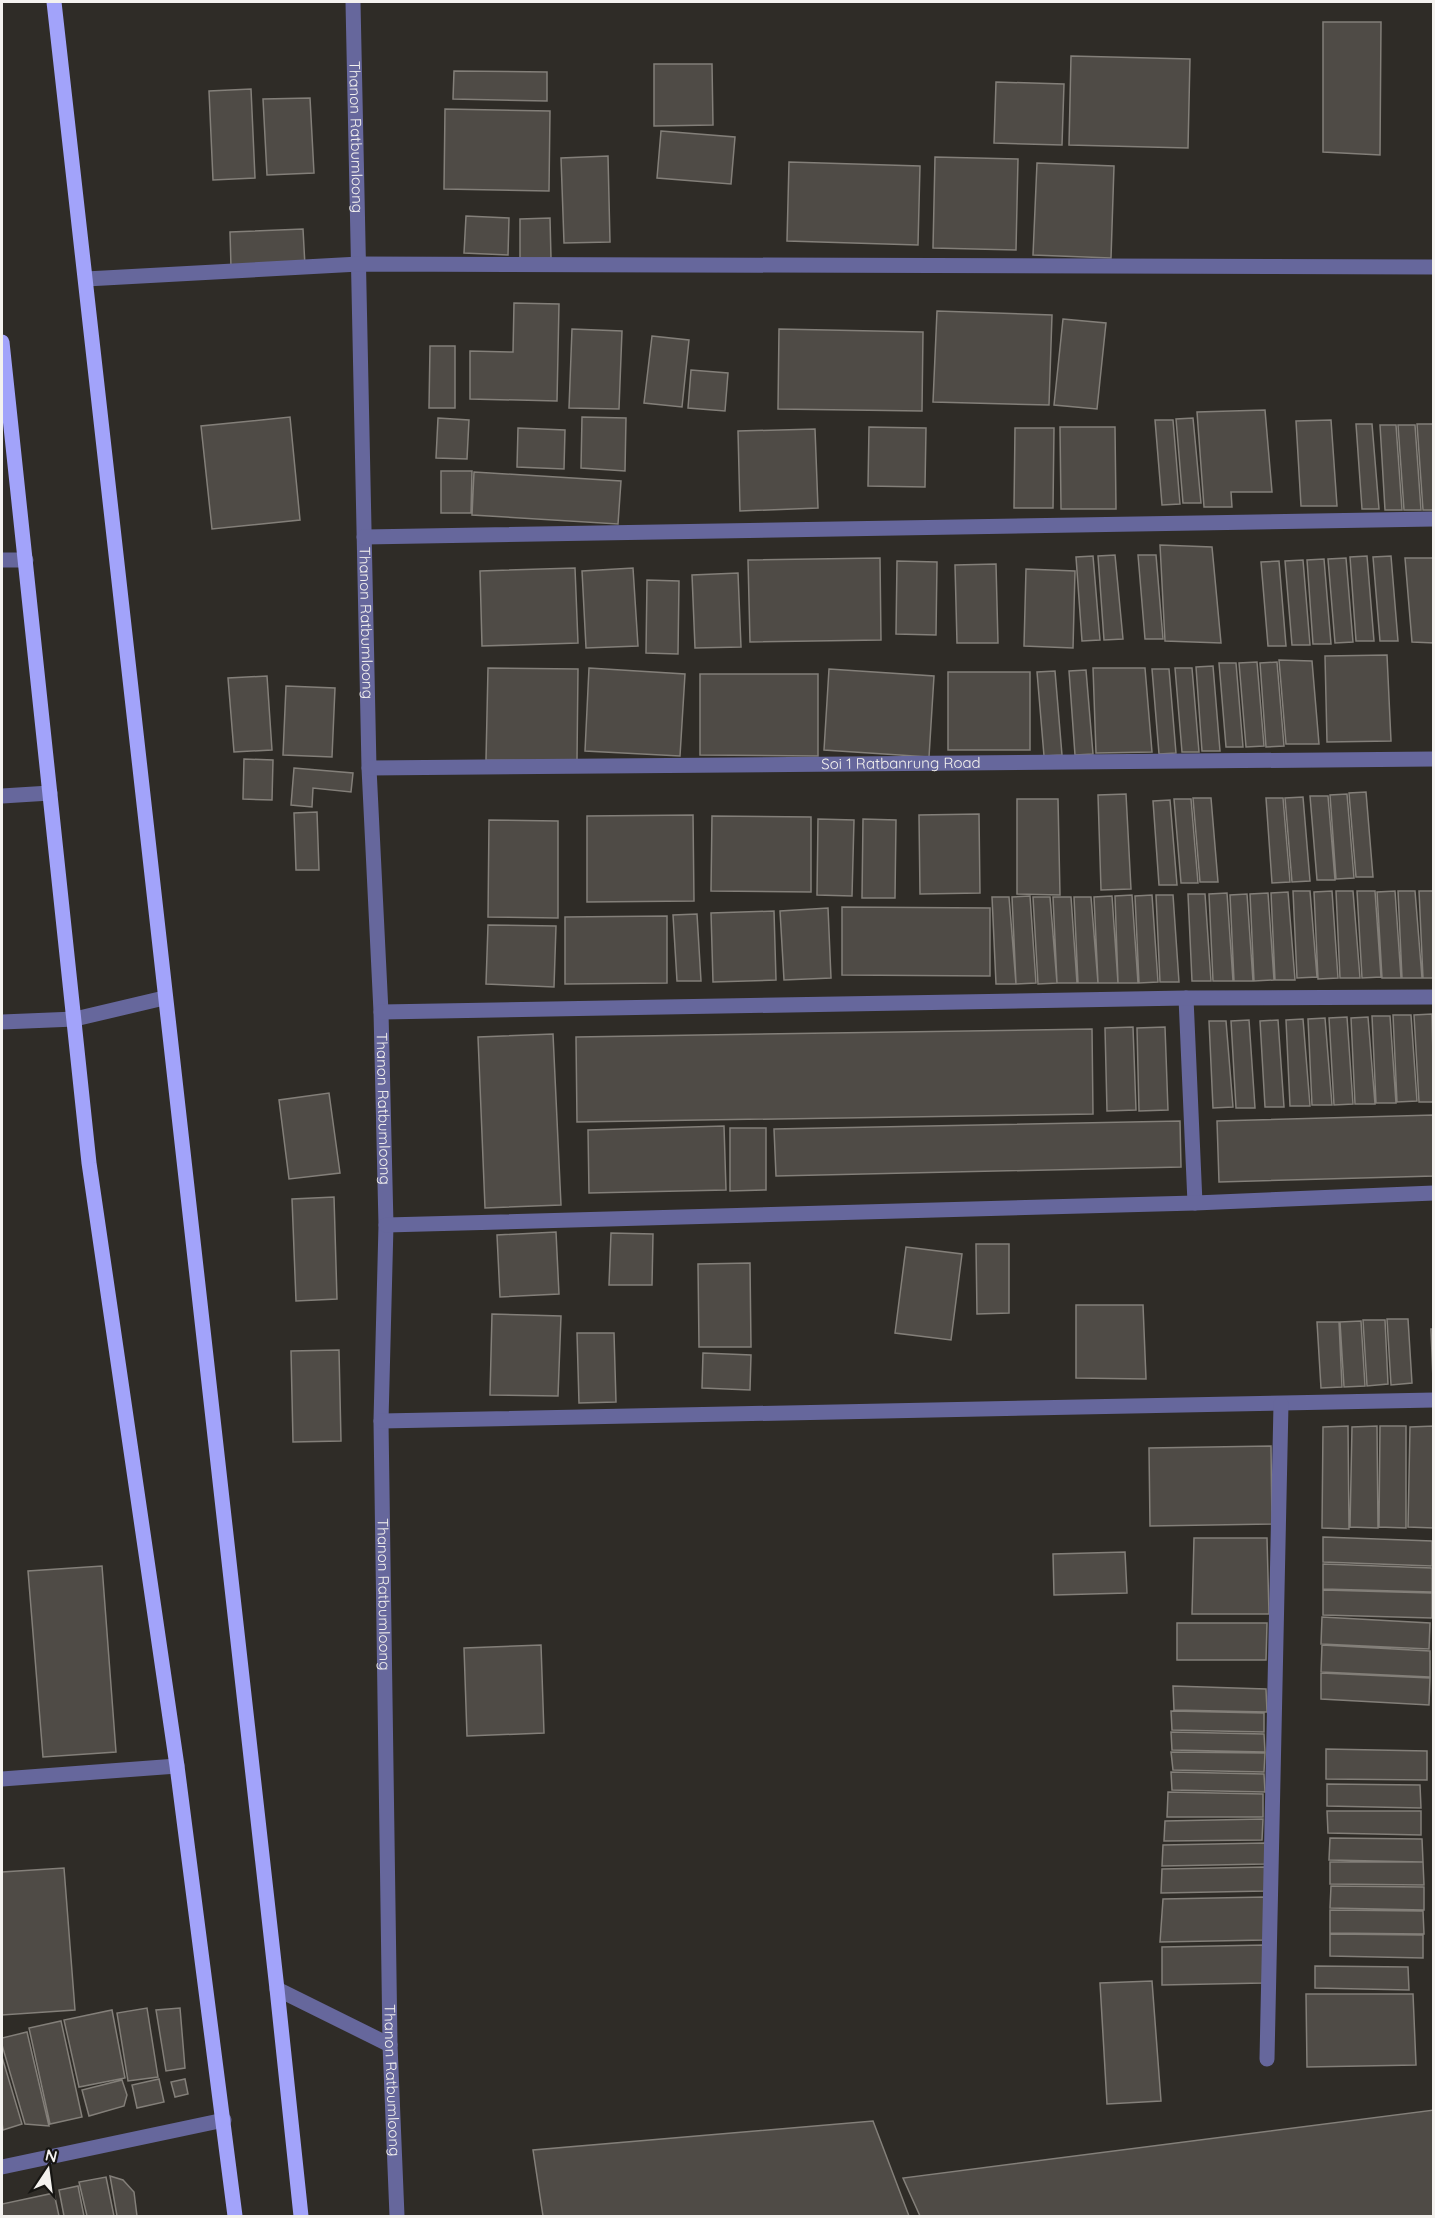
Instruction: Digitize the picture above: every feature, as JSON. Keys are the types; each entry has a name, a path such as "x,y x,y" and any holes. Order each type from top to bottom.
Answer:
{"main road":[{"path":"54,2 301,2217"},
{"path":"2,342 89,1163 177,1766 235,2217"}],"street":[{"name":"Thanon Ratbumloong","path":"353,2 369,768 381,1012 386,1225 381,1422 390,2045 397,2217"},
{"path":"86,279 359,264 1434,267"},
{"path":"364,537 1434,519"},
{"path":"2,560 26,560"},
{"name":"Soi 1 Ratbanrung Road","path":"369,768 1434,759"},
{"path":"2,796 50,793"},
{"path":"381,1012 1434,996"},
{"path":"2,1022 75,1018 164,998"},
{"path":"1186,999 1196,1203"},
{"path":"386,1225 1196,1203 1434,1193"},
{"path":"381,1422 1434,1400"},
{"path":"1267,2059 1281,1404"},
{"path":"2,1779 177,1766"},
{"path":"277,1989 390,2045"},
{"path":"2,2167 224,2120"}],"building":[{"path":"1323,22 1381,22 1380,155 1323,152"},
{"path":"1071,56 1190,59 1188,148 1069,145"},
{"path":"654,64 712,64 713,125 654,126"},
{"path":"454,71 547,72 547,101 453,99"},
{"path":"996,82 1064,84 1062,145 994,143"},
{"path":"251,89 255,178 213,180 209,91"},
{"path":"310,98 314,173 267,175 263,99"},
{"path":"445,109 550,111 549,191 444,189"},
{"path":"661,131 735,137 731,184 657,178"},
{"path":"608,156 610,242 564,243 561,158"},
{"path":"935,157 1018,159 1016,250 933,248"},
{"path":"789,162 920,166 918,245 787,241"},
{"path":"1037,163 1114,166 1111,258 1033,255"},
{"path":"466,216 509,218 508,255 464,253"},
{"path":"550,218 551,258 520,259 520,219"},
{"path":"303,229 305,266 231,268 230,232"},
{"path":"514,303 559,304 557,401 470,399 470,351 513,352"},
{"path":"937,311 1052,315 1049,405 933,402"},
{"path":"1063,319 1106,323 1097,409 1054,405"},
{"path":"572,329 622,331 619,409 569,408"},
{"path":"779,329 923,332 922,411 778,409"},
{"path":"652,336 689,340 682,407 644,403"},
{"path":"430,346 455,346 455,408 429,408"},
{"path":"691,370 728,373 725,411 688,408"},
{"path":"1265,410 1272,492 1231,492 1232,507 1204,507 1197,412"},
{"path":"290,417 300,520 212,529 201,426"},
{"path":"582,417 626,418 625,471 581,468"},
{"path":"438,418 469,420 467,459 436,458"},
{"path":"1193,418 1201,503 1183,503 1176,419"},
{"path":"1155,420 1173,420 1180,504 1162,505"},
{"path":"1331,420 1337,506 1301,506 1296,421"},
{"path":"1356,424 1372,424 1379,509 1362,509"},
{"path":"1417,424 1434,424 1434,510 1423,510"},
{"path":"1380,425 1396,425 1402,510 1385,510"},
{"path":"1398,425 1415,425 1421,510 1404,510"},
{"path":"869,427 926,428 925,487 868,486"},
{"path":"1060,427 1115,427 1116,509 1061,509"},
{"path":"518,428 565,430 564,469 517,467"},
{"path":"1015,428 1054,428 1053,508 1014,508"},
{"path":"815,429 818,508 740,511 738,431"},
{"path":"441,471 472,471 471,513 441,513"},
{"path":"474,472 621,481 618,524 472,515"},
{"path":"1160,545 1212,547 1221,643 1165,641"},
{"path":"1115,555 1123,639 1104,640 1098,556"},
{"path":"1138,555 1156,555 1163,639 1145,639"},
{"path":"1093,556 1100,640 1082,641 1076,557"},
{"path":"1367,556 1374,641 1356,641 1350,557"},
{"path":"1391,556 1398,641 1380,641 1373,557"},
{"path":"880,558 881,640 750,642 748,560"},
{"path":"1346,558 1353,642 1335,643 1328,559"},
{"path":"1405,558 1434,558 1434,643 1412,642"},
{"path":"1324,559 1331,644 1313,644 1307,560"},
{"path":"1303,560 1310,645 1292,645 1285,561"},
{"path":"897,561 937,562 936,635 896,634"},
{"path":"1279,561 1286,646 1268,646 1261,562"},
{"path":"996,564 998,643 957,643 955,565"},
{"path":"575,568 578,643 482,646 480,571"},
{"path":"633,568 638,646 586,648 582,571"},
{"path":"1026,569 1075,571 1073,648 1024,646"},
{"path":"738,573 741,647 695,648 692,575"},
{"path":"647,580 679,581 678,654 646,653"},
{"path":"1387,655 1391,741 1327,742 1325,656"},
{"path":"1279,660 1312,661 1319,744 1286,744"},
{"path":"1257,662 1264,746 1246,747 1239,663"},
{"path":"1277,662 1284,746 1266,747 1260,663"},
{"path":"1219,663 1236,663 1243,747 1226,747"},
{"path":"1213,666 1220,751 1202,751 1196,667"},
{"path":"488,668 578,669 577,761 486,760"},
{"path":"589,668 685,674 680,756 585,751"},
{"path":"1093,668 1145,668 1152,752 1096,753"},
{"path":"1175,668 1192,668 1199,752 1182,752"},
{"path":"829,669 934,676 929,757 824,750"},
{"path":"1152,669 1169,669 1176,753 1159,754"},
{"path":"1086,670 1093,754 1075,755 1069,671"},
{"path":"1055,671 1062,755 1044,756 1037,672"},
{"path":"948,672 1030,672 1030,750 948,750"},
{"path":"700,674 818,674 818,756 700,755"},
{"path":"267,676 272,750 234,752 228,678"},
{"path":"286,686 335,688 332,757 283,755"},
{"path":"244,759 273,760 272,800 243,799"},
{"path":"294,768 353,773 351,792 313,788 312,807 291,805"},
{"path":"1366,792 1373,877 1356,877 1349,793"},
{"path":"1126,794 1131,889 1101,890 1098,795"},
{"path":"1347,794 1354,878 1336,879 1330,795"},
{"path":"1310,796 1328,796 1335,880 1317,880"},
{"path":"1303,797 1310,881 1292,882 1285,798"},
{"path":"1193,798 1211,798 1218,882 1200,882"},
{"path":"1266,798 1283,798 1290,882 1272,883"},
{"path":"1017,799 1058,799 1060,895 1017,894"},
{"path":"1174,799 1191,799 1198,883 1181,883"},
{"path":"1170,800 1177,885 1159,885 1153,801"},
{"path":"317,812 319,870 296,870 294,813"},
{"path":"979,814 980,893 920,894 919,815"},
{"path":"693,815 694,901 587,902 587,816"},
{"path":"712,816 811,817 811,892 711,891"},
{"path":"818,819 854,820 852,896 817,895"},
{"path":"863,819 896,820 895,898 862,898"},
{"path":"489,820 558,821 558,918 488,917"},
{"path":"1293,891 1310,891 1317,977 1297,978"},
{"path":"1332,891 1338,978 1318,979 1314,892"},
{"path":"1336,891 1353,891 1360,978 1340,978"},
{"path":"1357,891 1375,891 1381,977 1362,978"},
{"path":"1395,891 1401,978 1382,978 1377,892"},
{"path":"1398,891 1415,891 1422,978 1402,978"},
{"path":"1419,891 1434,891 1434,978 1423,978"},
{"path":"1288,892 1295,980 1275,980 1271,893"},
{"path":"1227,893 1233,981 1213,981 1209,894"},
{"path":"1268,893 1274,980 1254,981 1250,894"},
{"path":"1188,894 1205,894 1211,981 1192,981"},
{"path":"1247,894 1253,981 1234,981 1230,895"},
{"path":"1132,895 1138,983 1118,983 1115,896"},
{"path":"1152,895 1158,982 1139,983 1135,896"},
{"path":"1156,895 1173,895 1179,982 1160,982"},
{"path":"1030,896 1036,983 1016,984 1012,897"},
{"path":"1112,896 1118,983 1098,983 1094,897"},
{"path":"992,897 1009,897 1016,984 996,984"},
{"path":"1033,897 1050,897 1057,983 1038,984"},
{"path":"1053,897 1071,897 1077,983 1057,983"},
{"path":"1074,897 1091,897 1098,983 1078,983"},
{"path":"842,907 990,908 990,976 842,975"},
{"path":"828,908 831,978 784,980 780,911"},
{"path":"774,911 776,980 713,982 711,913"},
{"path":"697,914 701,981 677,981 673,915"},
{"path":"667,916 667,983 565,984 565,917"},
{"path":"488,925 556,926 554,987 486,984"},
{"path":"1432,1014 1434,1102 1419,1102 1414,1015"},
{"path":"1393,1015 1411,1015 1417,1101 1397,1102"},
{"path":"1372,1016 1390,1016 1396,1103 1376,1103"},
{"path":"1347,1017 1353,1104 1334,1105 1329,1018"},
{"path":"1368,1017 1375,1104 1355,1104 1351,1018"},
{"path":"1325,1018 1332,1105 1312,1105 1308,1019"},
{"path":"1303,1019 1310,1106 1290,1106 1286,1020"},
{"path":"1249,1020 1255,1108 1236,1108 1231,1021"},
{"path":"1278,1020 1284,1107 1265,1107 1260,1021"},
{"path":"1209,1021 1226,1021 1233,1107 1213,1108"},
{"path":"1133,1027 1136,1110 1107,1111 1105,1028"},
{"path":"1165,1027 1168,1110 1139,1111 1137,1028"},
{"path":"1092,1029 1093,1114 577,1122 576,1037"},
{"path":"553,1034 561,1205 485,1208 478,1037"},
{"path":"329,1093 340,1173 289,1179 279,1100"},
{"path":"1434,1115 1434,1176 1219,1182 1217,1121"},
{"path":"1180,1121 1181,1167 776,1176 774,1129"},
{"path":"724,1126 726,1190 589,1193 588,1130"},
{"path":"730,1128 766,1128 766,1190 730,1191"},
{"path":"334,1197 337,1299 296,1301 292,1199"},
{"path":"556,1232 559,1294 500,1297 497,1235"},
{"path":"611,1233 653,1234 652,1285 609,1285"},
{"path":"976,1244 1009,1244 1009,1313 977,1314"},
{"path":"906,1247 962,1254 951,1340 895,1333"},
{"path":"750,1263 751,1347 699,1347 698,1264"},
{"path":"1076,1305 1143,1305 1146,1379 1076,1378"},
{"path":"492,1314 561,1316 558,1396 490,1395"},
{"path":"1387,1319 1408,1319 1412,1383 1391,1385"},
{"path":"1363,1320 1385,1320 1388,1384 1367,1386"},
{"path":"1361,1321 1365,1386 1344,1387 1340,1322"},
{"path":"1317,1322 1339,1322 1342,1387 1321,1388"},
{"path":"1431,1329 1434,1329 1434,1380 1433,1380"},
{"path":"577,1333 614,1333 616,1402 579,1403"},
{"path":"339,1350 341,1441 293,1442 291,1351"},
{"path":"703,1353 751,1355 750,1390 702,1388"},
{"path":"1348,1426 1349,1529 1322,1528 1323,1427"},
{"path":"1377,1426 1378,1528 1350,1527 1352,1427"},
{"path":"1380,1426 1406,1426 1406,1528 1379,1527"},
{"path":"1434,1426 1434,1528 1408,1527 1410,1427"},
{"path":"1271,1446 1272,1524 1150,1526 1149,1448"},
{"path":"1323,1537 1432,1541 1432,1566 1323,1562"},
{"path":"1194,1538 1267,1538 1269,1614 1192,1614"},
{"path":"1125,1552 1127,1593 1054,1595 1053,1554"},
{"path":"1323,1564 1432,1568 1432,1592 1323,1589"},
{"path":"102,1566 116,1752 43,1757 28,1571"},
{"path":"1323,1590 1432,1593 1432,1618 1323,1615"},
{"path":"1322,1617 1430,1623 1429,1649 1321,1644"},
{"path":"1177,1623 1267,1623 1266,1660 1177,1660"},
{"path":"541,1645 544,1733 467,1736 464,1648"},
{"path":"1322,1645 1430,1651 1430,1677 1321,1672"},
{"path":"1321,1673 1430,1678 1429,1705 1321,1699"},
{"path":"1173,1686 1266,1689 1267,1712 1174,1710"},
{"path":"1171,1711 1264,1713 1264,1732 1172,1730"},
{"path":"1171,1732 1264,1734 1265,1752 1172,1750"},
{"path":"1326,1749 1427,1751 1427,1780 1326,1779"},
{"path":"1171,1752 1265,1753 1264,1772 1173,1770"},
{"path":"1171,1772 1264,1774 1265,1792 1172,1790"},
{"path":"1327,1784 1420,1785 1421,1808 1327,1806"},
{"path":"1168,1792 1263,1794 1263,1817 1167,1817"},
{"path":"1327,1811 1421,1811 1421,1835 1328,1833"},
{"path":"1263,1819 1262,1840 1164,1841 1165,1821"},
{"path":"1330,1838 1422,1839 1423,1862 1329,1860"},
{"path":"1265,1843 1265,1864 1162,1866 1163,1845"},
{"path":"1330,1862 1423,1862 1424,1885 1330,1884"},
{"path":"1266,1867 1266,1891 1161,1893 1162,1869"},
{"path":"64,1868 75,2010 2,2015 2,1872"},
{"path":"1331,1886 1424,1887 1424,1910 1330,1908"},
{"path":"1266,1897 1265,1940 1160,1942 1163,1899"},
{"path":"1330,1910 1423,1911 1424,1934 1330,1933"},
{"path":"1330,1934 1423,1935 1423,1958 1330,1956"},
{"path":"1266,1945 1263,1983 1162,1985 1162,1947"},
{"path":"1315,1966 1408,1967 1409,1990 1315,1988"},
{"path":"1152,1981 1161,2101 1107,2104 1100,1983"},
{"path":"1306,1994 1413,1994 1416,2065 1307,2067"},
{"path":"147,2008 158,2077 128,2081 117,2013"},
{"path":"180,2008 185,2068 166,2071 156,2010"},
{"path":"112,2010 125,2078 79,2087 64,2020"},
{"path":"61,2021 82,2117 50,2124 29,2028"},
{"path":"27,2032 49,2126 25,2124 2,2045 2,2038"},
{"path":"2,2057 22,2124 3,2130 2,2122"},
{"path":"159,2079 164,2102 137,2108 132,2085"},
{"path":"185,2079 188,2094 175,2097 171,2082"},
{"path":"122,2080 127,2095 124,2106 89,2116 82,2090"},
{"path":"1434,2110 1434,2216 920,2216 903,2178"},
{"path":"873,2121 909,2216 543,2216 533,2150"},
{"path":"110,2176 123,2180 134,2192 137,2216 117,2216"},
{"path":"106,2177 114,2216 87,2216 79,2182"},
{"path":"78,2186 84,2216 64,2216 59,2190"},
{"path":"54,2193 59,2216 2,2216 2,2204"}]}
